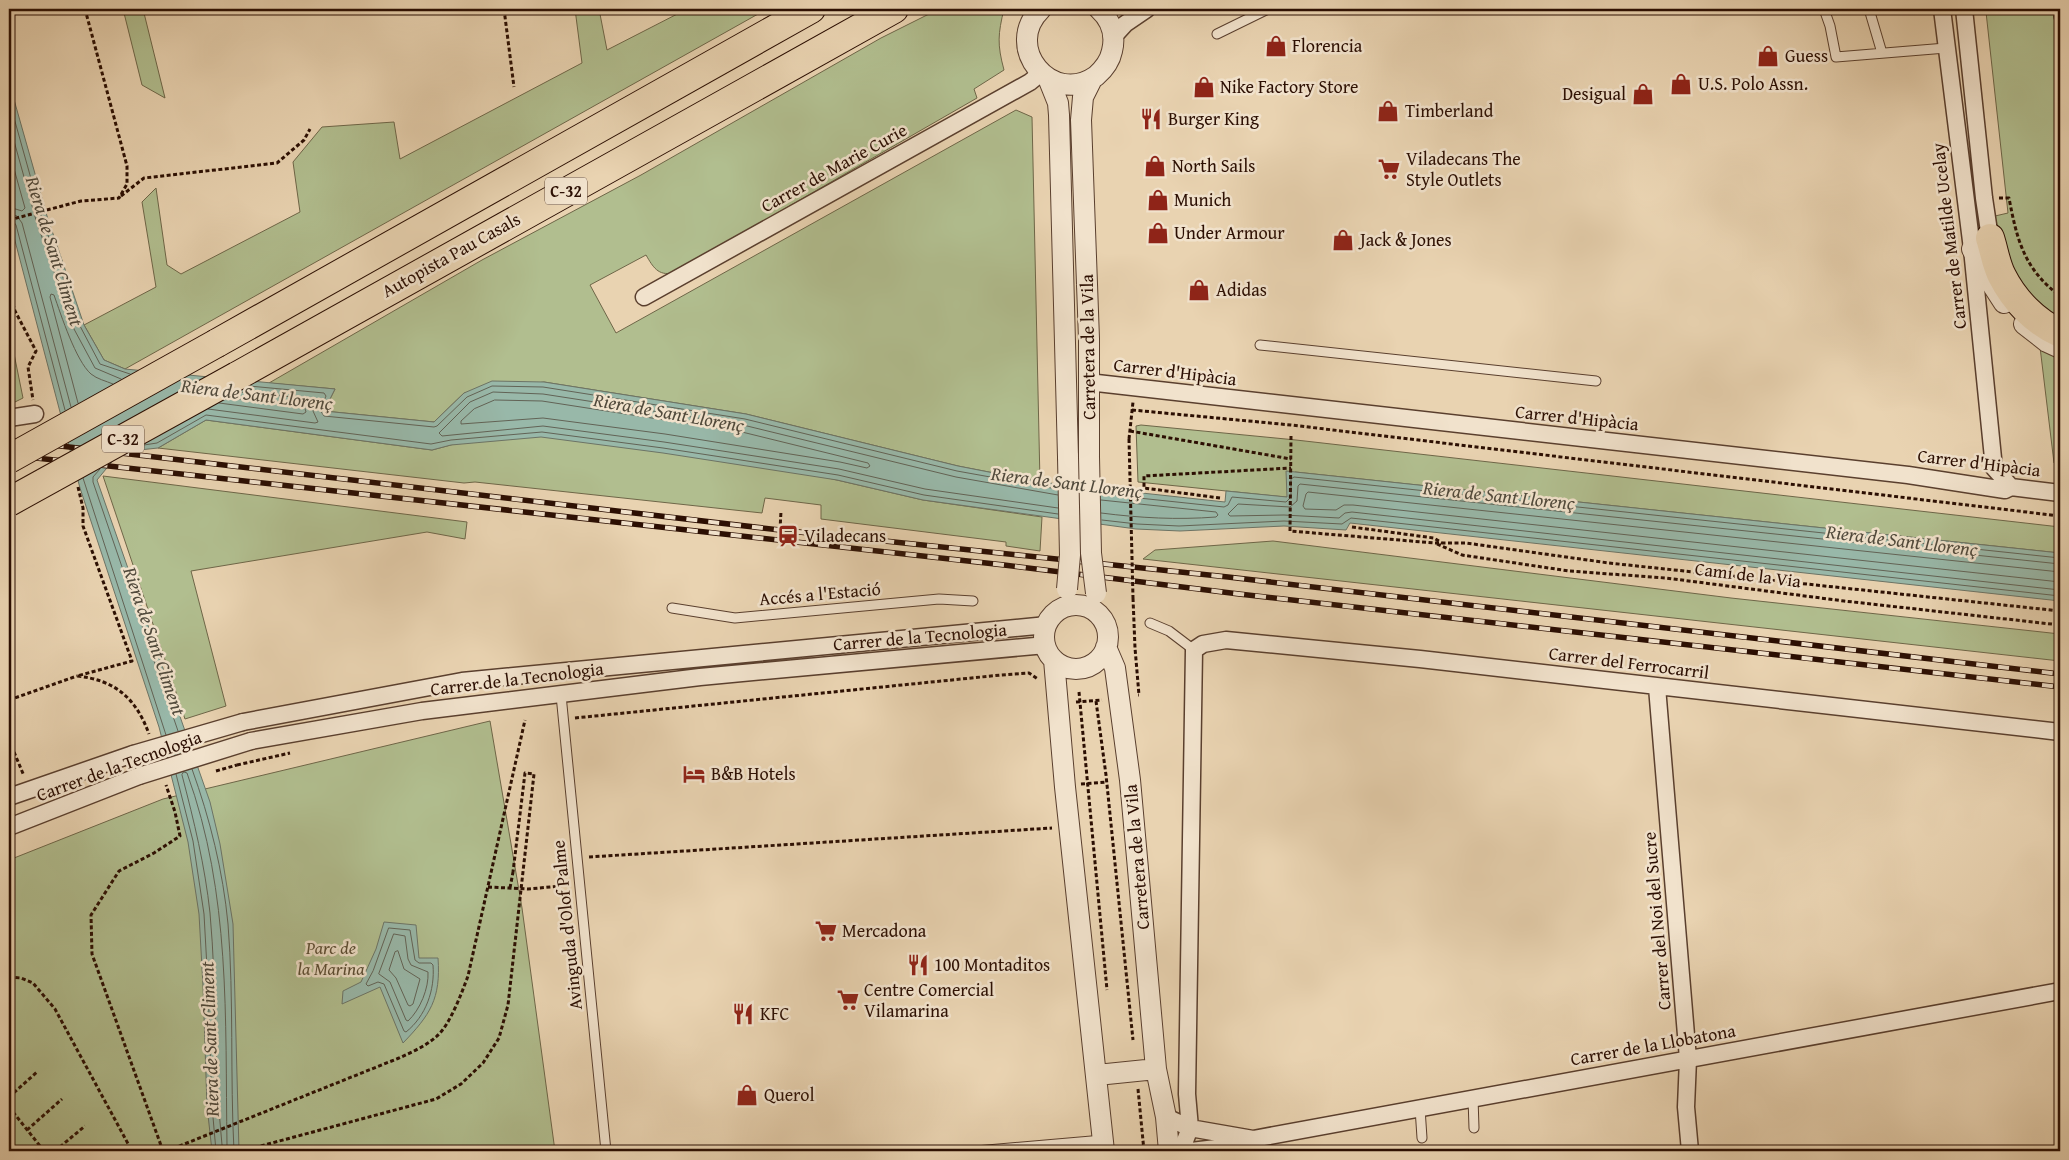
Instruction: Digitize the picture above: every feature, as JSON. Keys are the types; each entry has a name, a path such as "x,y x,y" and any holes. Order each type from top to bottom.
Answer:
{"highway":[{"name":"C-32","path":"9,459 811,9"},
{"name":"Autopista Pau Casals","path":"9,502 894,9"},
{"path":"1981,243 2021,303 2035,318 2060,333"}],"street":[{"name":"Carretera de la Vila","path":"1041,9 1030,23 1027,44 1032,60 1045,76 1058,103 1059,115 1070,555 1065,598"},
{"path":"1045,76 1057,82 1074,84 1092,79 1103,69 1111,56 1114,36 1111,24 1099,9"},
{"path":"1114,36 1124,24 1147,9"},
{"name":"Carrer de Matilde Ucelay","path":"1942,9 1946,48 1981,243 1994,468 2011,487"},
{"name":"Carrer de Matilde Ucelay","path":"1964,9 1984,198 1981,243"},
{"name":"Carrer de Marie Curie","path":"644,297 1030,82 1045,76"},
{"name":"Carretera de la Vila","path":"1092,79 1084,97 1082,120 1089,339 1091,553 1096,593 1102,617"},
{"path":"1981,243 1984,272 2007,307 2040,337 2060,348"},
{"name":"Carrer d'Hipàcia","path":"1088,382 1937,479 2005,490 2011,487 2060,493"},
{"path":"9,418 35,414"},
{"path":"1937,479 1966,479 1980,476 1987,469 1993,458"},
{"path":"1050,652 1065,666 1084,668 1100,658 1106,647 1108,631 1102,617 1086,606 1078,605 1065,598 1047,625 1044,635 1050,652 1056,699 1104,1146"},
{"name":"Carrer de la Tecnologia","path":"9,797 133,754 243,722 462,681 1047,625"},
{"name":"Carrer del Ferrocarril","path":"1194,650 1204,644 1226,640 1420,659 2060,732"},
{"name":"Carretera de la Vila","path":"1106,647 1115,668 1130,780 1156,1069 1166,1117 1169,1151"},
{"path":"1181,1151 1190,1128 1187,1094 1194,650"},
{"name":"Carrer de la Tecnologia","path":"9,827 139,776 251,741 422,710 700,677 1050,652"},
{"name":"Carrer del Noi del Sucre","path":"1657,687 1688,1059 1686,1107 1690,1151"},
{"name":"Carrer de la Llobatona","path":"1191,1151 1233,1146 1253,1139 2060,991"},
{"path":"1097,1075 1156,1069"},
{"name":"Carrer de la Llobatona","path":"1166,1117 1190,1128 1253,1139"}],"lane":[{"path":"1216,34 1268,9"},
{"path":"1824,9 1830,26 1836,57 1946,48"},
{"path":"1869,9 1882,53"},
{"path":"1260,345 1596,381"},
{"name":"Accés a l'Estació","path":"672,608 735,618 939,599 973,601"},
{"path":"1150,623 1169,631 1194,650"},
{"name":"Avinguda d'Olof Palme","path":"561,695 606,1151"},
{"path":"1473,1098 1474,1128"},
{"path":"1420,1108 1422,1138"},
{"path":"976,1151 1104,1146"}],"path":[{"path":"85,9 127,166 127,184 118,198"},
{"path":"504,9 514,87"},
{"path":"2054,9 2060,58"},
{"path":"9,220 81,201 118,198 144,178 277,163 304,140 310,129"},
{"path":"1984,198 2009,198 2016,235 2027,262 2045,285 2060,296"},
{"path":"9,291 15,311 36,351 28,367 35,414"},
{"path":"1135,388 1129,439 1133,598 1138,685"},
{"path":"1132,410 1291,425 2060,516"},
{"path":"1130,431 1291,459"},
{"path":"1291,436 1290,531 1442,544 1466,543 1609,563 2060,611"},
{"path":"1220,498 1144,488 1144,476 1291,468"},
{"path":"9,700 77,676 132,661 83,526 83,508 75,480"},
{"path":"780,530 781,511"},
{"path":"1352,527 1434,538 1442,544"},
{"name":"Camí de la Via","path":"1435,543 1462,555 1569,571 1666,578 1844,601 2060,625"},
{"path":"564,719 1001,675 1029,673 1038,680 1039,685"},
{"path":"77,676 103,681 124,694 139,709 150,738"},
{"path":"1079,692 1108,996"},
{"path":"1073,703 1096,700 1107,782 1144,1151"},
{"path":"167,1151 184,1146 399,1058 420,1048 439,1035 461,996 466,982 525,720"},
{"path":"9,740 24,779"},
{"path":"237,766 295,752"},
{"path":"242,1151 436,1099 471,1075 492,1051 499,1038 508,1005 534,774 525,773 510,888"},
{"path":"1076,784 1114,781"},
{"path":"163,1151 92,954 91,915 119,871 154,853 180,836 166,784"},
{"path":"577,858 1070,827"},
{"path":"488,887 528,889 561,886"},
{"path":"9,977 21,978 33,983 55,1009 132,1151"},
{"path":"9,1097 38,1072"},
{"path":"27,1130 62,1099"},
{"path":"9,1107 44,1151"},
{"path":"55,1151 86,1126"}],"green space":[{"path":"123,9 143,9 165,98 142,85"},
{"path":"575,9 599,9 607,50 687,9 767,9 125,369 104,360 84,325 156,287 142,202 156,188 167,265 181,274 300,212 293,162 322,127 394,122 400,159 582,63"},
{"path":"939,9 1004,9 999,39 1004,70 974,89 977,98 673,273 668,274 656,270 646,255 590,285 616,333 1016,110 1032,117 1040,482 958,466 746,414 544,382 464,393 434,422 324,411 335,389 269,383 482,260 641,175 881,38"},
{"path":"1990,9 2060,9 2060,324 2037,307 2001,251 1995,216 2008,213 1986,12"},
{"path":"11,339 23,398 9,405 9,340"},
{"path":"2040,347 2060,355 2060,464 2054,463"},
{"path":"206,420 432,450 525,425 699,448 923,500 1042,517 1040,551 1006,546 1006,542 821,519 821,505 765,498 762,513 475,482 464,483 158,448"},
{"path":"1136,426 1296,440 2060,527 2060,553 1295,472 1295,498 1138,482"},
{"path":"103,476 467,522 465,539 427,532 191,571 226,706 185,719"},
{"path":"1273,541 1731,598 2060,634 2060,661 1143,559 1155,550"},
{"name":"Parc de la Marina","path":"490,721 522,908 555,1151 9,1151 9,860 163,799"}],"water":[{"path":"9,82 47,216 84,325 104,360 125,369 335,389 324,411 434,422 464,393 492,381 544,382 746,414 958,466 1040,482 1225,502 1226,491 1287,497 1286,471 2060,553 2060,601 1350,523 1346,530 1284,526 1180,531 1136,529 923,500 837,480 663,453 541,437 451,445 432,450 206,420 158,448 120,452 97,480 210,802 220,844 233,924 239,1151 212,1151 207,1106 199,914 188,842 159,727 80,488 9,218"},
{"path":"384,922 416,925 419,958 438,958 438,985 432,1005 427,1015 403,1043 380,987 342,1004 343,991 361,982 376,949"}],"railway":[{"path":"9,440 780,530 1228,577 2060,674"},
{"path":"9,455 1004,565 1239,594 2060,687"}],"place":[{"name":"Florencia","path":"1276,46"},
{"name":"Guess","path":"1768,56"},
{"name":"U.S. Polo Assn.","path":"1681,84"},
{"name":"Nike Factory Store","path":"1204,87"},
{"name":"Desigual","path":"1643,94"},
{"name":"Timberland","path":"1388,111"},
{"name":"Burger King","path":"1151,119"},
{"name":"North Sails","path":"1155,166"},
{"name":"Viladecans The Style Outlets","path":"1389,169"},
{"name":"Munich","path":"1158,200"},
{"name":"Under Armour","path":"1158,233"},
{"name":"Jack & Jones","path":"1343,240"},
{"name":"Adidas","path":"1199,290"},
{"name":"Viladecans","path":"788,536"},
{"name":"B&B Hotels","path":"694,774"},
{"name":"Mercadona","path":"826,931"},
{"name":"100 Montaditos","path":"918,965"},
{"name":"Centre Comercial Vilamarina","path":"848,1000"},
{"name":"KFC","path":"743,1014"},
{"name":"Querol","path":"747,1095"}],"water label":[{"name":"Riera de Sant Climent","path":"55,251"},
{"name":"Riera de Sant Llorenç","path":"257,394"},
{"name":"Riera de Sant Llorenç","path":"669,412"},
{"name":"Riera de Sant Llorenç","path":"1067,482"},
{"name":"Riera de Sant Llorenç","path":"1499,495"},
{"name":"Riera de Sant Llorenç","path":"1902,540"},
{"name":"Riera de Sant Climent","path":"155,641"},
{"name":"Riera de Sant Climent","path":"209,1039"}]}
